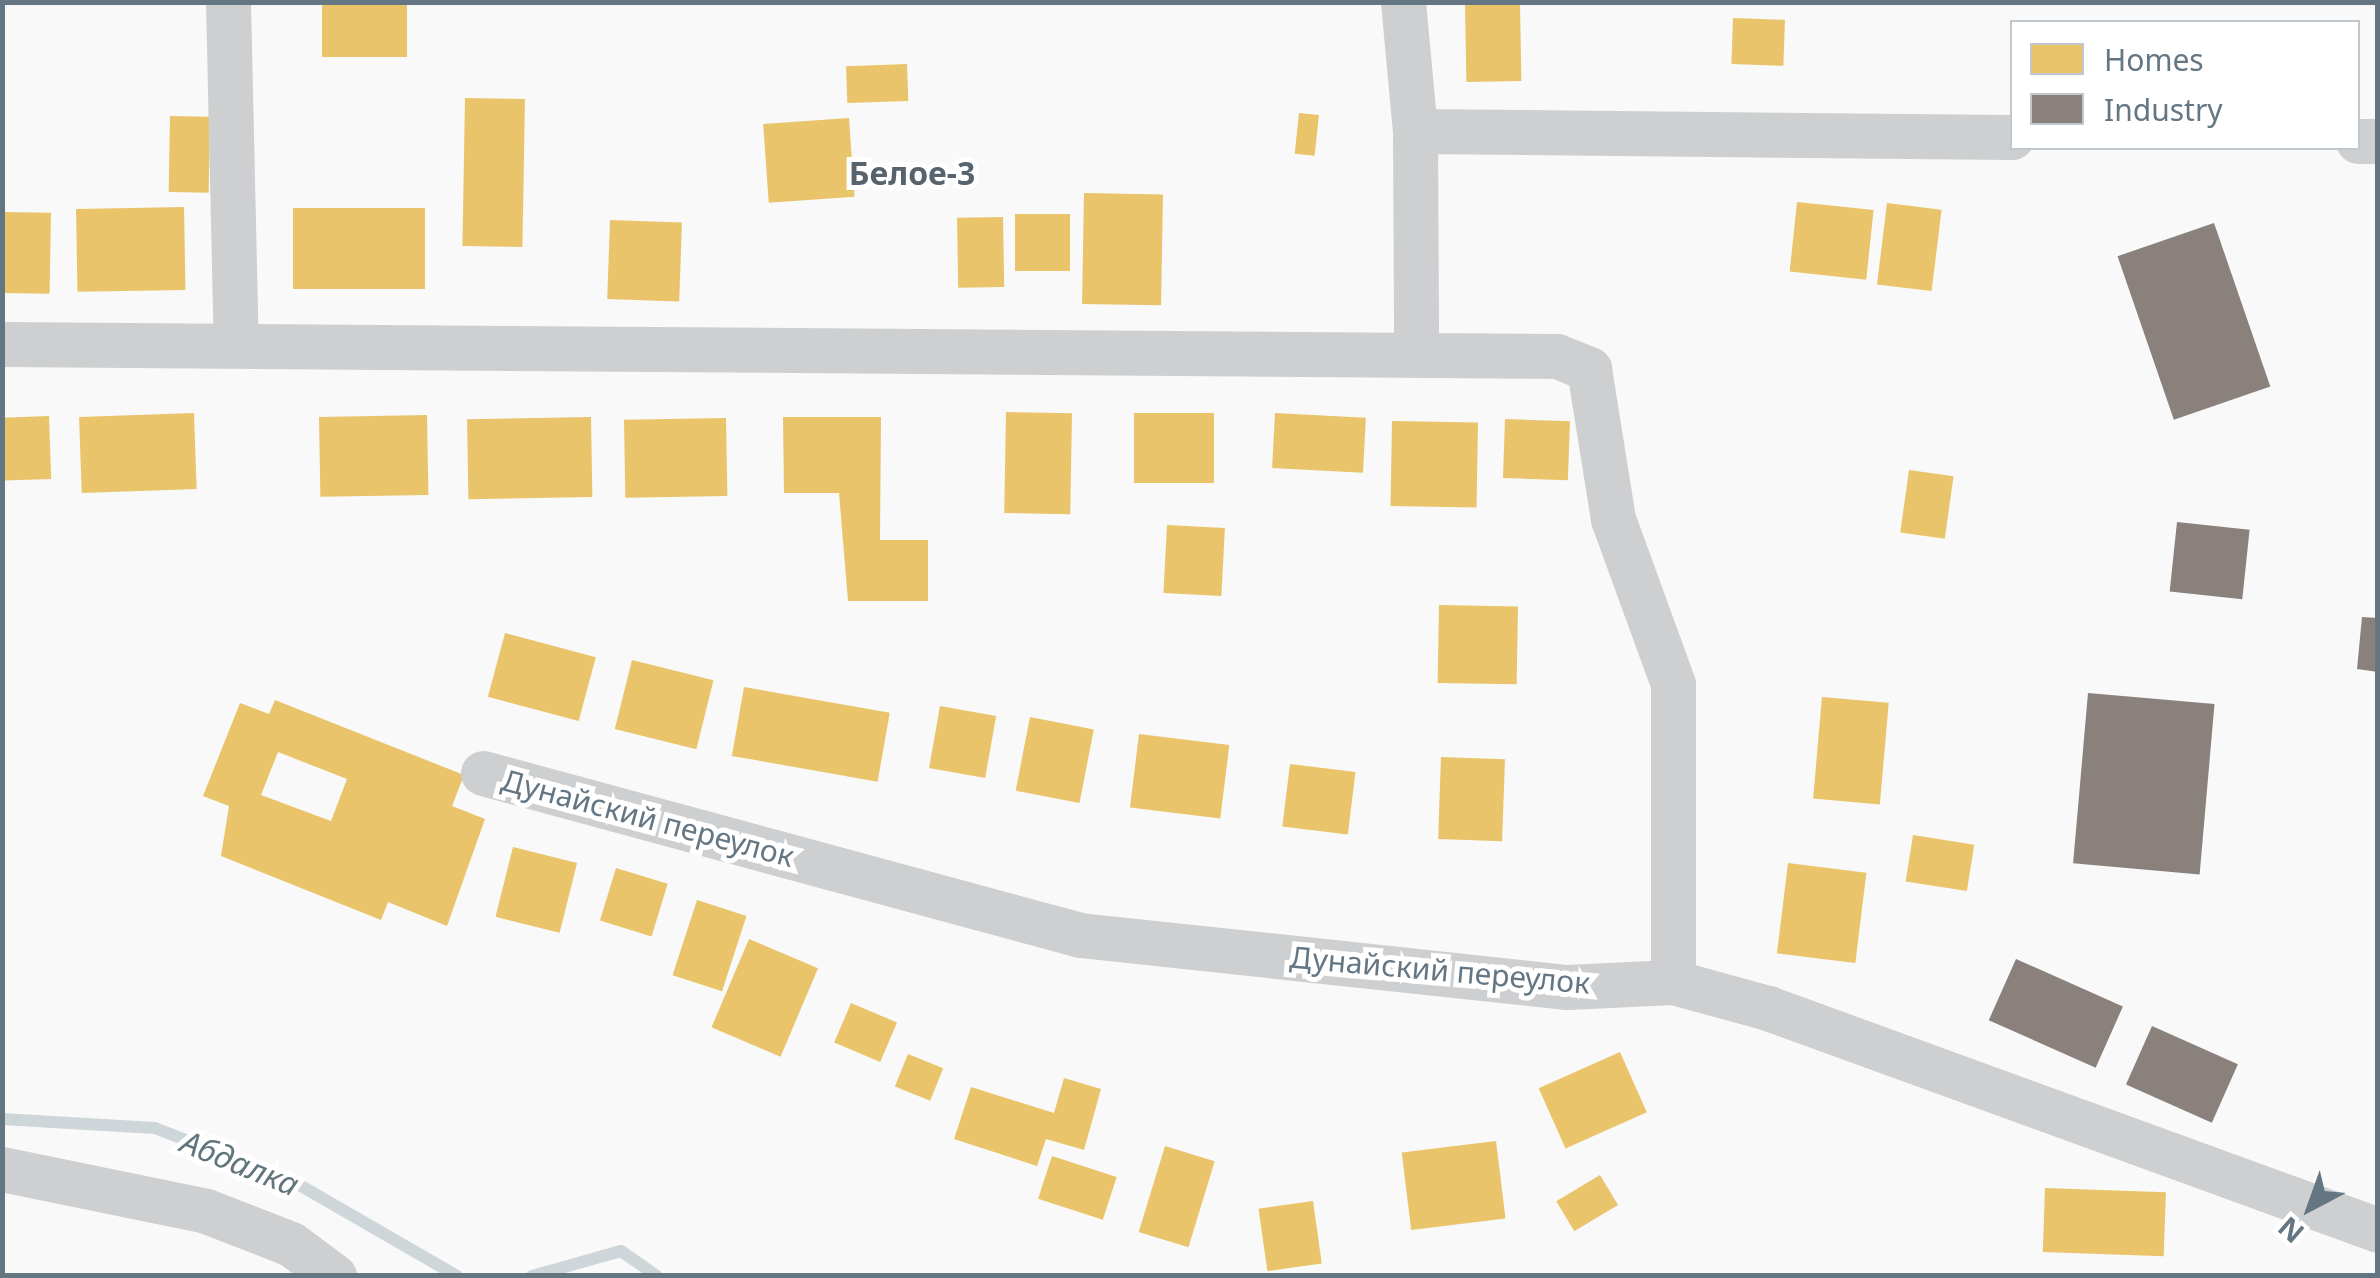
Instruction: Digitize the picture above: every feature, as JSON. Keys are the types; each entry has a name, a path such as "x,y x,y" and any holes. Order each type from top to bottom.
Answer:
{"street":[{"path":"228,2 236,345"},
{"path":"1403,2 1415,131 1416,350"},
{"path":"1415,131 2010,137"},
{"path":"2,344 1416,350 1557,356 1589,370 1613,519 1673,684 1673,982"},
{"name":"Дунайский переулок","path":"483,774 1080,936 1567,986 1673,982 1768,1008 2378,1230"},
{"path":"2,1170 206,1211 291,1244 334,1276"}],"building: Homes":[{"path":"322,2 407,2 407,57 322,57"},
{"path":"1520,2 1521,81 1466,82 1465,3"},
{"path":"1733,18 1785,20 1783,66 1731,64"},
{"path":"907,64 908,101 847,103 846,66"},
{"path":"465,98 525,99 522,247 462,246"},
{"path":"1299,113 1319,115 1315,156 1295,154"},
{"path":"170,116 210,117 209,193 169,192"},
{"path":"849,118 855,197 769,203 763,124"},
{"path":"1084,193 1163,194 1161,305 1082,304"},
{"path":"1797,202 1874,210 1866,280 1790,272"},
{"path":"1887,203 1942,210 1932,291 1877,284"},
{"path":"184,207 185,290 77,292 76,209"},
{"path":"293,208 425,208 425,289 293,289"},
{"path":"2,212 51,213 50,294 2,293"},
{"path":"1015,214 1070,214 1070,271 1015,271"},
{"path":"1003,217 1004,287 958,288 957,218"},
{"path":"610,220 682,223 679,301 607,299"},
{"path":"1006,412 1072,413 1070,514 1004,513"},
{"path":"194,413 197,489 82,493 79,417"},
{"path":"1134,413 1214,413 1214,483 1134,483"},
{"path":"1275,413 1366,418 1363,473 1272,468"},
{"path":"427,415 428,495 320,497 319,417"},
{"path":"49,416 51,479 4,481 2,418"},
{"path":"591,417 592,497 468,499 467,419"},
{"path":"783,417 881,417 880,540 928,540 928,601 848,601 839,493 784,493"},
{"path":"726,418 727,496 625,498 624,420"},
{"path":"1505,419 1570,421 1568,480 1503,478"},
{"path":"1392,421 1478,423 1477,507 1391,506"},
{"path":"1909,470 1954,476 1945,539 1900,532"},
{"path":"1167,525 1225,528 1221,596 1163,593"},
{"path":"1439,605 1518,606 1517,684 1438,683"},
{"path":"505,633 596,657 579,721 488,697"},
{"path":"632,660 714,680 696,749 615,729"},
{"path":"744,687 890,713 878,782 732,756"},
{"path":"1822,697 1889,703 1880,804 1813,799"},
{"path":"275,700 464,775 452,806 485,819 447,926 388,902 381,920 221,856 229,806 203,796 240,703 269,714","holes":["278,752 347,779 331,821 261,795"]},
{"path":"940,706 996,716 985,778 929,768"},
{"path":"1030,717 1094,729 1079,803 1016,791"},
{"path":"1139,734 1229,745 1220,819 1130,807"},
{"path":"1441,757 1505,759 1502,841 1438,839"},
{"path":"1290,764 1356,772 1348,835 1282,827"},
{"path":"1913,835 1974,845 1967,891 1906,881"},
{"path":"513,847 577,863 560,933 496,917"},
{"path":"1788,863 1866,873 1855,963 1777,953"},
{"path":"616,868 668,884 652,936 600,921"},
{"path":"697,900 746,916 722,991 673,975"},
{"path":"749,939 818,968 781,1057 711,1027"},
{"path":"851,1003 897,1023 880,1062 834,1043"},
{"path":"1620,1052 1647,1112 1566,1148 1539,1088"},
{"path":"908,1054 943,1068 930,1101 895,1086"},
{"path":"1064,1078 1101,1089 1084,1150 1046,1139 1037,1166 954,1139 971,1087 1054,1113"},
{"path":"1496,1141 1506,1218 1411,1230 1402,1153"},
{"path":"1165,1146 1215,1161 1188,1247 1139,1232"},
{"path":"1052,1156 1117,1177 1103,1220 1038,1199"},
{"path":"1600,1175 1618,1205 1574,1231 1556,1201"},
{"path":"2045,1188 2166,1192 2164,1256 2043,1252"},
{"path":"1313,1201 1322,1263 1267,1271 1259,1209"}],"building: Industry":[{"path":"2214,223 2270,387 2174,420 2118,256"},
{"path":"2177,522 2250,530 2242,599 2170,592"},
{"path":"2362,617 2378,618 2378,672 2357,669"},
{"path":"2088,693 2215,704 2200,874 2073,863"},
{"path":"2016,959 2123,1007 2096,1068 1989,1020"},
{"path":"2152,1026 2238,1064 2212,1123 2126,1084"}],"waterway":[{"name":"Абдалка","path":"2,1119 155,1128 296,1183 457,1276"},
{"name":"Абдалка","path":"532,1276 621,1251 657,1276"}],"district":[{"name":"Белое-3","path":"912,173"}]}
